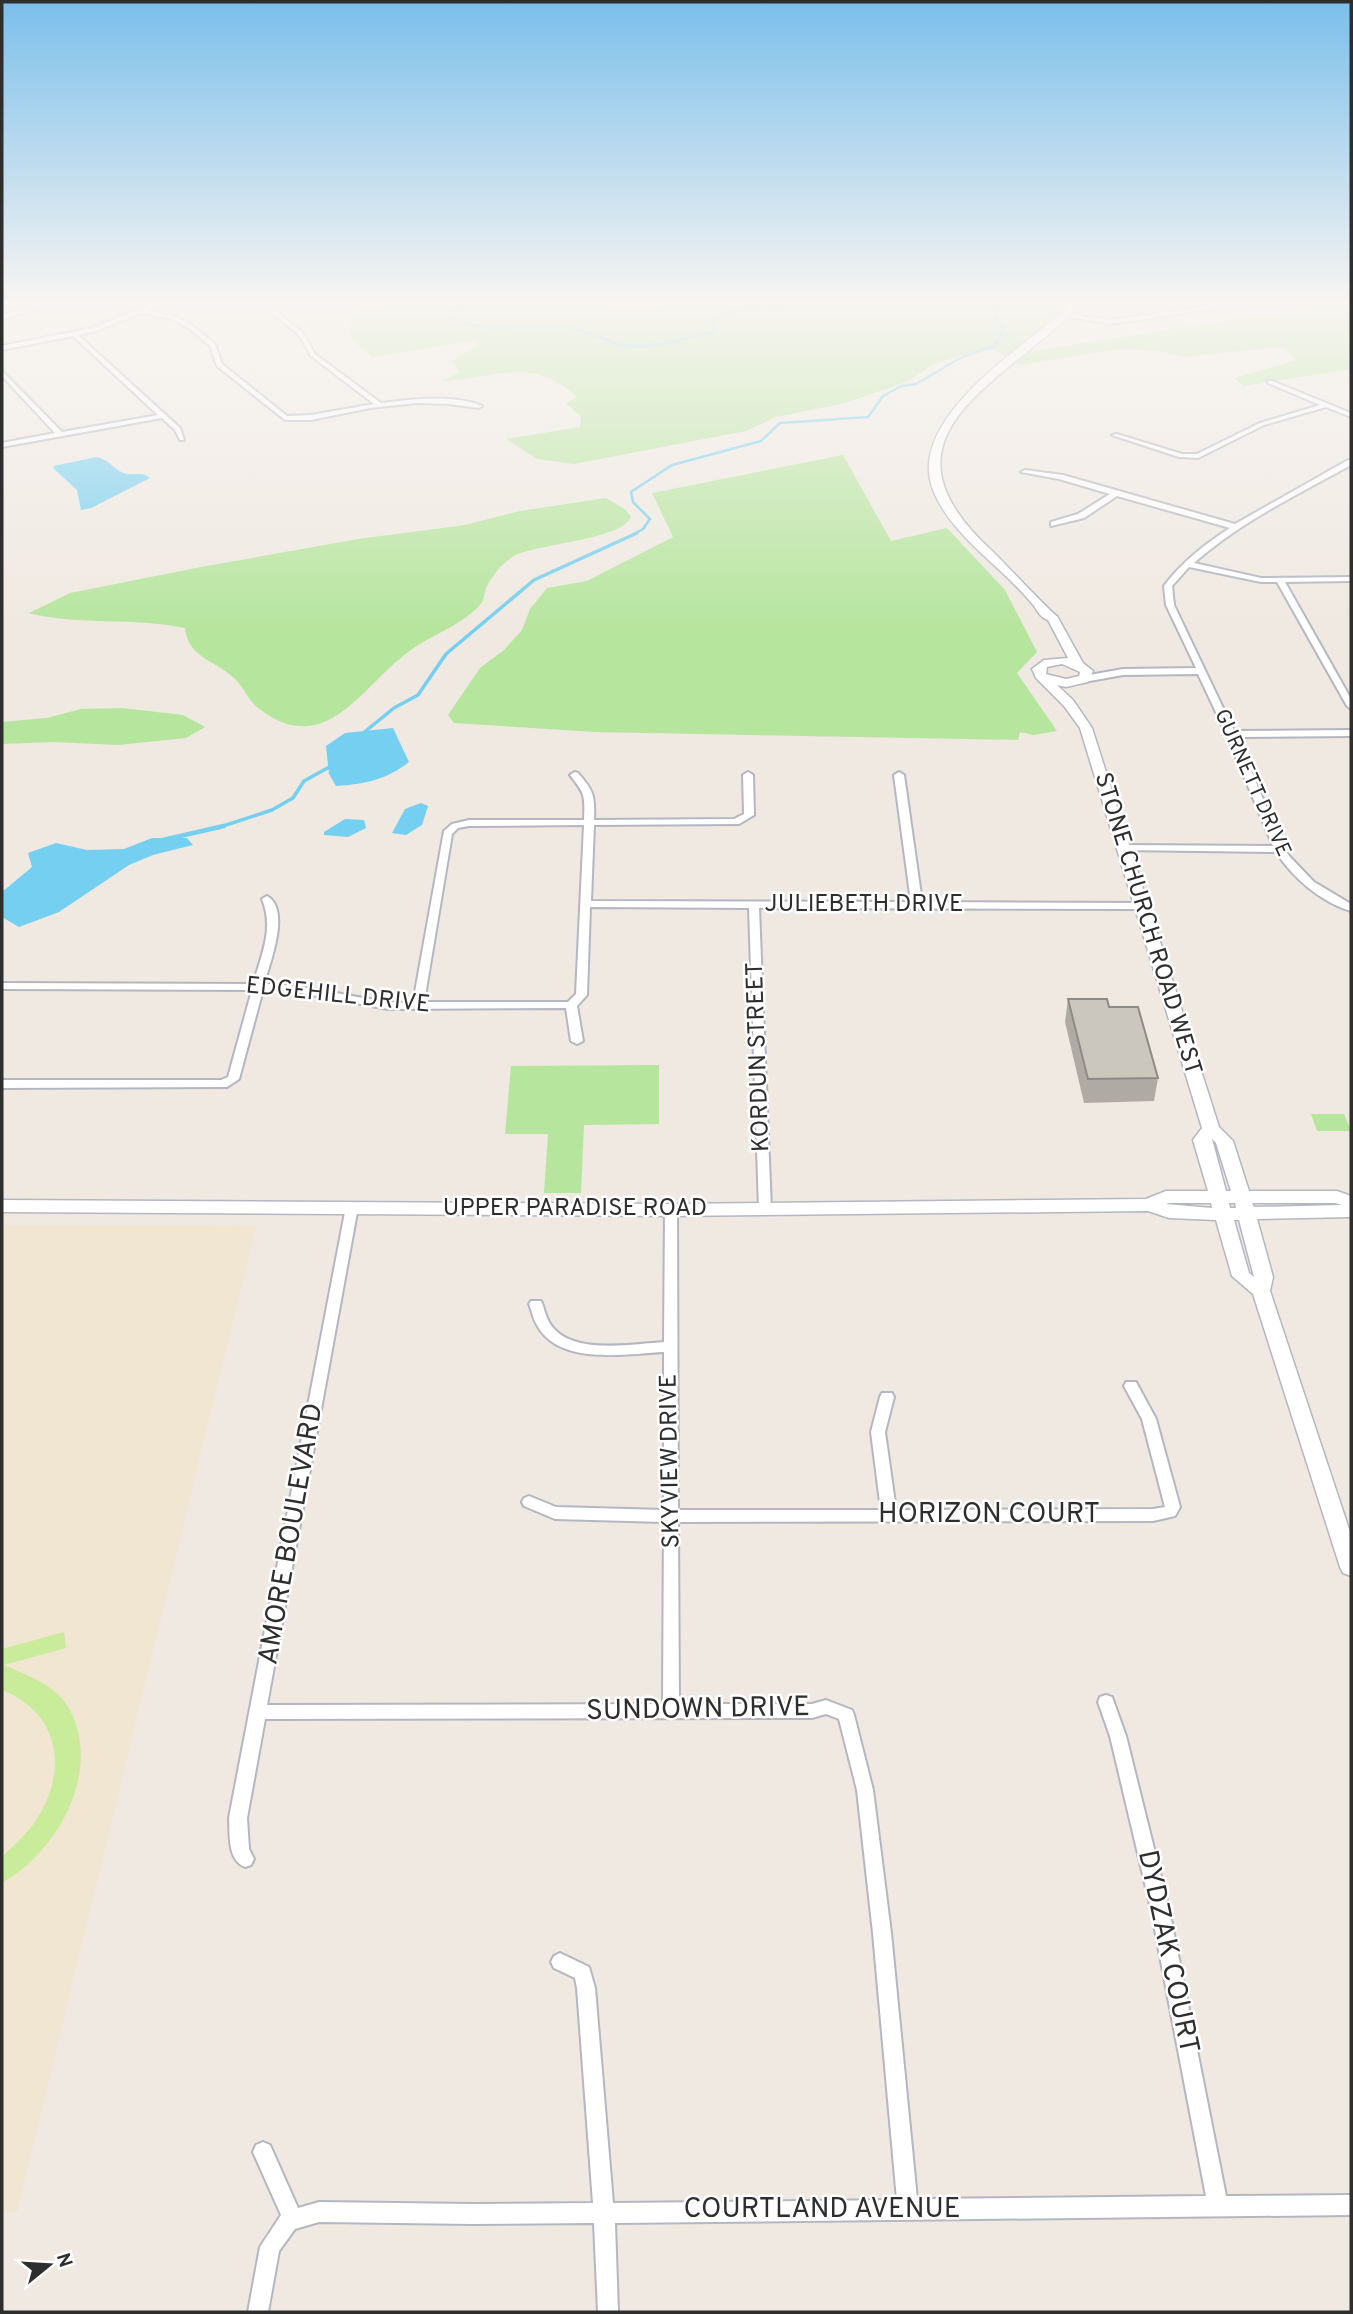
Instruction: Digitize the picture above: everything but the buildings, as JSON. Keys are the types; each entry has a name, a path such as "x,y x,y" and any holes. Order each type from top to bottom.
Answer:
{"main road":[{"name":"STONE CHURCH ROAD WEST","path":"956,413 938,434 932,466 938,493 960,525 1023,583 1047,616 1053,618 1081,673 1076,690 1086,715 1083,720 1211,1129 1224,1140 1264,1277 1261,1291 1351,1567"},
{"path":"1047,616 1043,618 1056,648 1047,663 1038,669 1083,720"},
{"path":"1047,663 1081,673"},
{"path":"1044,678 1062,683 1081,673"},
{"name":"STONE CHURCH ROAD WEST","path":"1211,1129 1202,1140 1219,1205 1241,1276 1261,1291"},
{"name":"UPPER PARADISE ROAD","path":"2,1206 671,1210 1149,1205 1169,1212 1219,1205 1240,1196 1337,1198 1351,1202"},
{"name":"UPPER PARADISE ROAD","path":"1219,1205 1247,1214 1351,1211"}],"street":[{"path":"40,413 60,434"},
{"path":"159,413 178,429 182,439"},
{"path":"279,413 285,418 331,413"},
{"path":"1115,435 1181,456 1198,456 1262,424 1300,413"},
{"path":"2,445 162,416"},
{"path":"1188,564 1236,527 1351,462"},
{"path":"1025,472 1060,477 1236,527"},
{"path":"1054,524 1081,516 1116,493"},
{"path":"1188,564 1246,578 1351,579"},
{"name":"GURNETT DRIVE","path":"1188,564 1167,586 1170,605 1230,734 1279,849 1289,866 1306,882 1351,908"},
{"path":"1280,580 1351,706"},
{"path":"1081,673 1200,671"},
{"path":"1230,734 1351,733"},
{"path":"575,775 589,794 582,995 571,1005 577,1041"},
{"path":"418,1006 447,834 455,826 469,823 741,821 749,815 748,775"},
{"path":"899,775 917,905"},
{"path":"1125,848 1279,849"},
{"path":"2,1084 223,1084 233,1079 274,932 273,913 267,899"},
{"name":"JULIEBETH DRIVE","path":"587,904 1142,905"},
{"name":"KORDUN STREET","path":"754,905 765,1209"},
{"name":"EDGEHILL DRIVE","path":"2,986 259,986 304,990 357,1003 418,1006 571,1005"},
{"name":"AMORE BOULEVARD","path":"245,1859 240,1851 237,1829 352,1207"},
{"name":"SKYVIEW DRIVE","path":"671,1210 671,1711"},
{"path":"536,1304 538,1320 549,1335 564,1346 669,1347"},
{"name":"HORIZON COURT","path":"529,1502 555,1513 673,1516 1153,1516 1170,1512 1173,1507 1171,1498 1163,1478 1149,1419 1131,1386"},
{"path":"887,1397 878,1432 889,1514"},
{"name":"DYDZAK COURT","path":"1106,1702 1118,1736 1160,1909 1218,2205"},
{"name":"SUNDOWN DRIVE","path":"260,1712 812,1711 826,1707 846,1715 865,1790 883,1933 908,2210"},
{"path":"560,1962 583,1973 586,1988 604,2212 608,2312"},
{"path":"258,2312 270,2247 283,2227 293,2220 263,2152"},
{"name":"COURTLAND AVENUE","path":"293,2220 319,2211 604,2212 1351,2205"}],"shaded area":[{"path":"2,1225 256,1226 17,2212 2,2212"}],"green space":[{"path":"577,413 796,413 776,417 746,431 574,464 537,459 506,439 580,427 581,417"},
{"path":"843,455 891,541 947,528 1005,590 1037,652 1017,673 1057,731 1033,735 1020,732 1018,740 595,732 454,723 448,715 480,668 504,650 522,630 530,609 547,588 587,581 673,537 652,493"},
{"path":"606,498 626,510 631,517 624,525 597,536 514,556 494,575 481,603 470,614 411,650 342,712 323,722 303,726 281,722 257,707 231,675 198,654 187,639 185,628 68,619 29,613 70,593 358,539 465,525 520,511"},
{"path":"122,708 183,715 205,727 186,738 118,745 54,742 2,744 2,722 47,718 81,709"},
{"path":"659,1065 659,1124 584,1125 581,1193 544,1193 548,1134 505,1134 511,1066"},
{"path":"1311,1114 1344,1114 1351,1131 1317,1131"},
{"path":"64,1632 66,1648 4,1665 41,1682 64,1701 79,1734 81,1759 69,1808 57,1831 22,1869 2,1883 2,1857 29,1830 44,1807 52,1787 55,1767 54,1748 48,1730 38,1714 2,1690 2,1649"}],"water":[{"path":"96,457 127,474 142,474 150,478 91,508 81,510 77,490 53,468"},
{"path":"393,728 409,762 375,780 336,786 329,774 326,746 345,733"},
{"path":"421,803 428,806 422,825 406,835 392,833 405,809"},
{"path":"345,819 364,820 366,828 348,837 324,835 324,832"},
{"path":"152,838 187,838 193,845 153,855 129,865 59,912 19,927 2,917 2,892 32,867 28,853 56,843 87,850 124,849"}],"waterway":[{"path":"634,534 643,529 650,519 633,502 631,492 672,465 761,441 780,423 868,417 871,413"},
{"path":"362,734 394,708 418,695 446,654 534,580 637,533"},
{"path":"221,827 272,810 293,798 304,781 333,765"},
{"path":"163,840 221,827"},
{"path":"217,828 221,827"}]}
